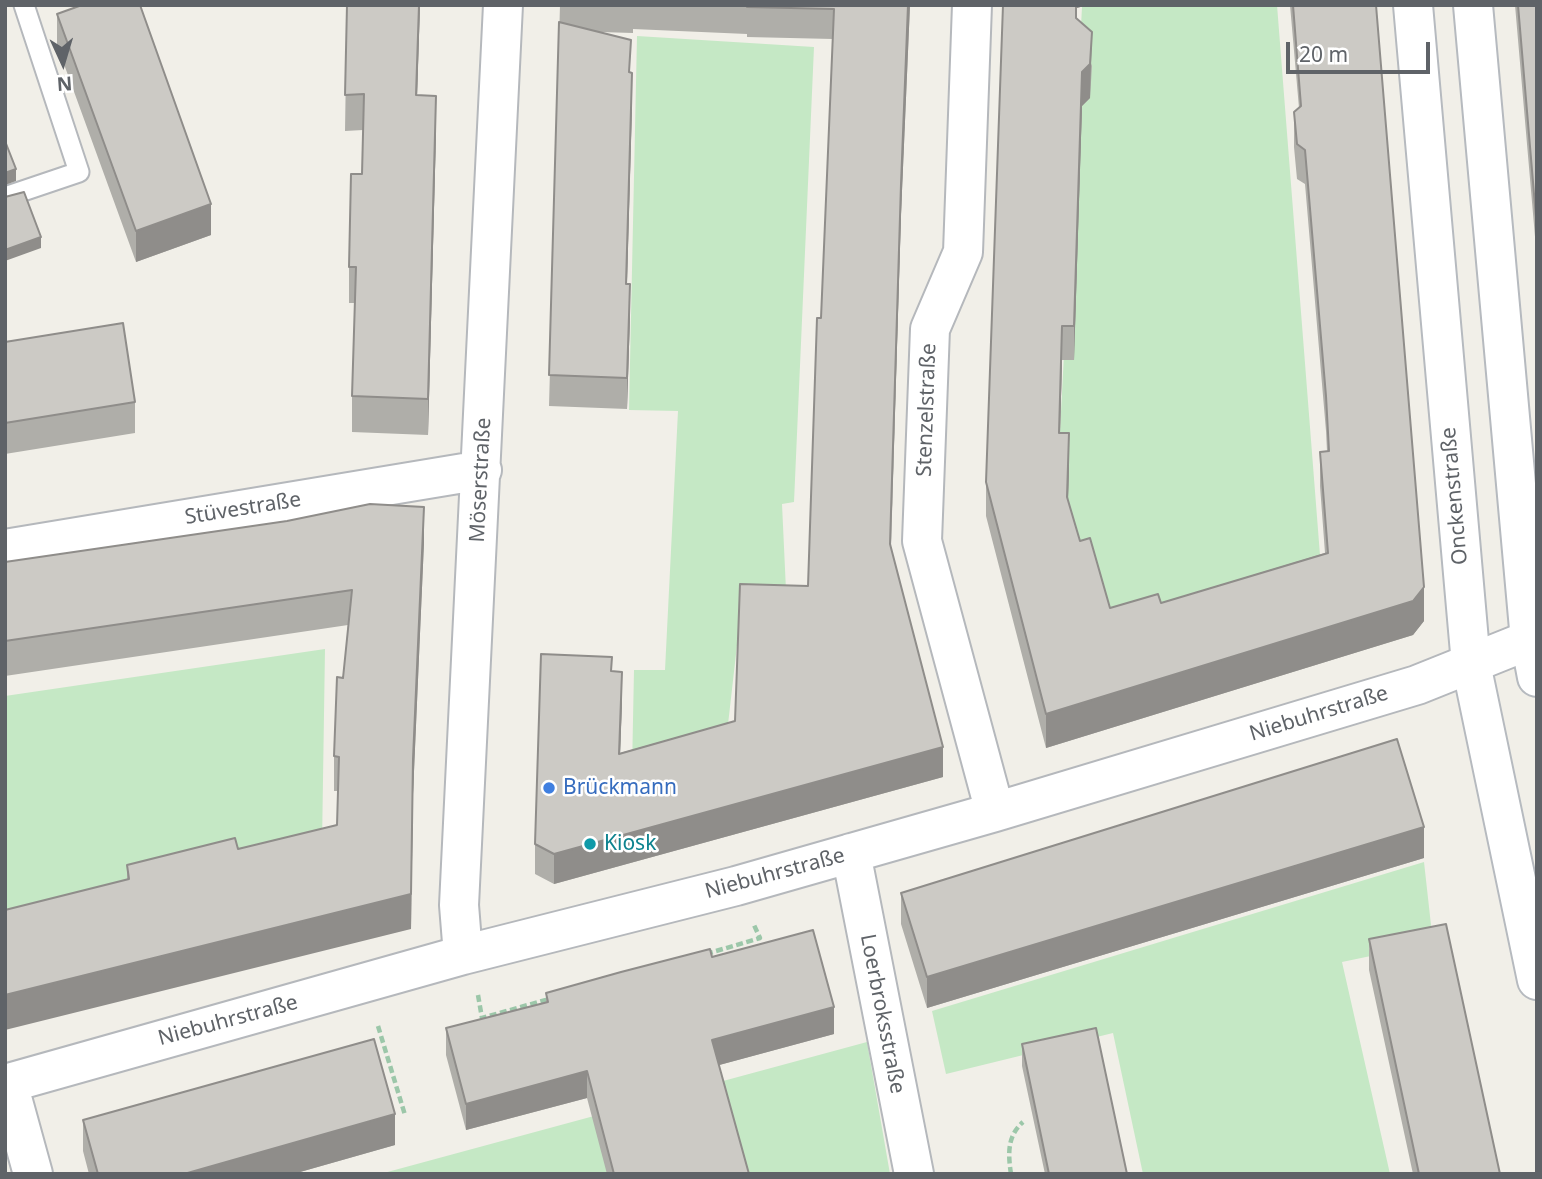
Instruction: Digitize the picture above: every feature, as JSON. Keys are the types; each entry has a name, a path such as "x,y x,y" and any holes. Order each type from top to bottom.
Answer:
{"street":[{"name":"Möserstraße","path":"466,954 459,905 503,5"},
{"name":"Stenzelstraße","path":"972,5 963,252 930,329 922,541 995,812"},
{"name":"Onckenstraße","path":"1413,5 1471,664 1537,980"},
{"path":"1473,5 1535,651"},
{"name":"Stüvestraße","path":"5,549 482,470"},
{"name":"Niebuhrstraße","path":"6,1083 466,954 851,853 1417,685 1471,664 1535,651"},
{"name":"Loerbroksstraße","path":"851,853 914,1174"},
{"path":"6,1083 33,1174"}],"lane":[{"path":"5,197 79,172 24,5"}],"path":[{"path":"694,957 760,938"},
{"path":"466,954 482,1018 562,995"},
{"path":"378,1026 405,1115"},
{"path":"1009,1173 1010,1139 1015,1129 1023,1122"}],"green space":[{"path":"1277,5 1322,581 1094,647 1056,508 1082,7"},
{"path":"637,36 814,47 794,502 782,504 787,612 741,610 726,742 632,770 634,670 665,670 678,411 629,410"},
{"path":"325,649 322,845 5,920 5,696"},
{"path":"1424,862 1433,943 1342,962 1390,1174 1143,1174 1113,1033 946,1074 932,1011"},
{"path":"867,1042 890,1174 380,1174"}],"building":[{"path":"82,5 140,5 211,204 136,231 57,14"},
{"path":"347,5 419,5 416,95 436,96 428,399 352,396 356,267 349,267 351,174 362,174 364,94 345,95"},
{"path":"747,5 908,5 890,544 943,747 554,854 535,844 541,654 612,657 611,671 622,672 619,754 735,721 740,584 808,586 817,318 821,318 834,9"},
{"path":"1003,5 1076,5 1076,18 1092,32 1090,64 1082,72 1074,326 1062,326 1059,433 1069,433 1067,497 1080,541 1090,538 1110,608 1158,594 1161,603 1328,553 1320,452 1329,451 1326,396 1305,150 1297,144 1294,112 1301,106 1293,5 1376,5 1424,587 1413,601 1046,714 986,482"},
{"path":"1518,5 1537,5 1537,229"},
{"path":"559,22 631,40 626,284 630,284 627,378 549,375"},
{"path":"5,141 16,169 5,173"},
{"path":"24,192 41,237 5,250 5,197"},
{"path":"123,323 135,402 5,423 5,342"},
{"path":"370,504 424,507 413,759 411,894 5,995 5,910 129,879 127,865 235,838 238,849 337,825 339,757 334,756 337,677 343,678 352,590 5,641 5,562 287,521"},
{"path":"1397,739 1424,827 927,977 901,893"},
{"path":"1446,924 1500,1174 1419,1174 1369,939"},
{"path":"813,930 834,1007 712,1040 749,1174 614,1174 587,1071 466,1104 446,1028 548,1002 546,993 621,972 710,949 712,957"},
{"path":"1096,1028 1127,1174 1049,1174 1022,1044"},
{"path":"374,1039 395,1114 184,1174 98,1174 83,1120"}],"place":[{"name":"Brückmann","path":"549,788"},
{"name":"Kiosk","path":"590,844"}]}
